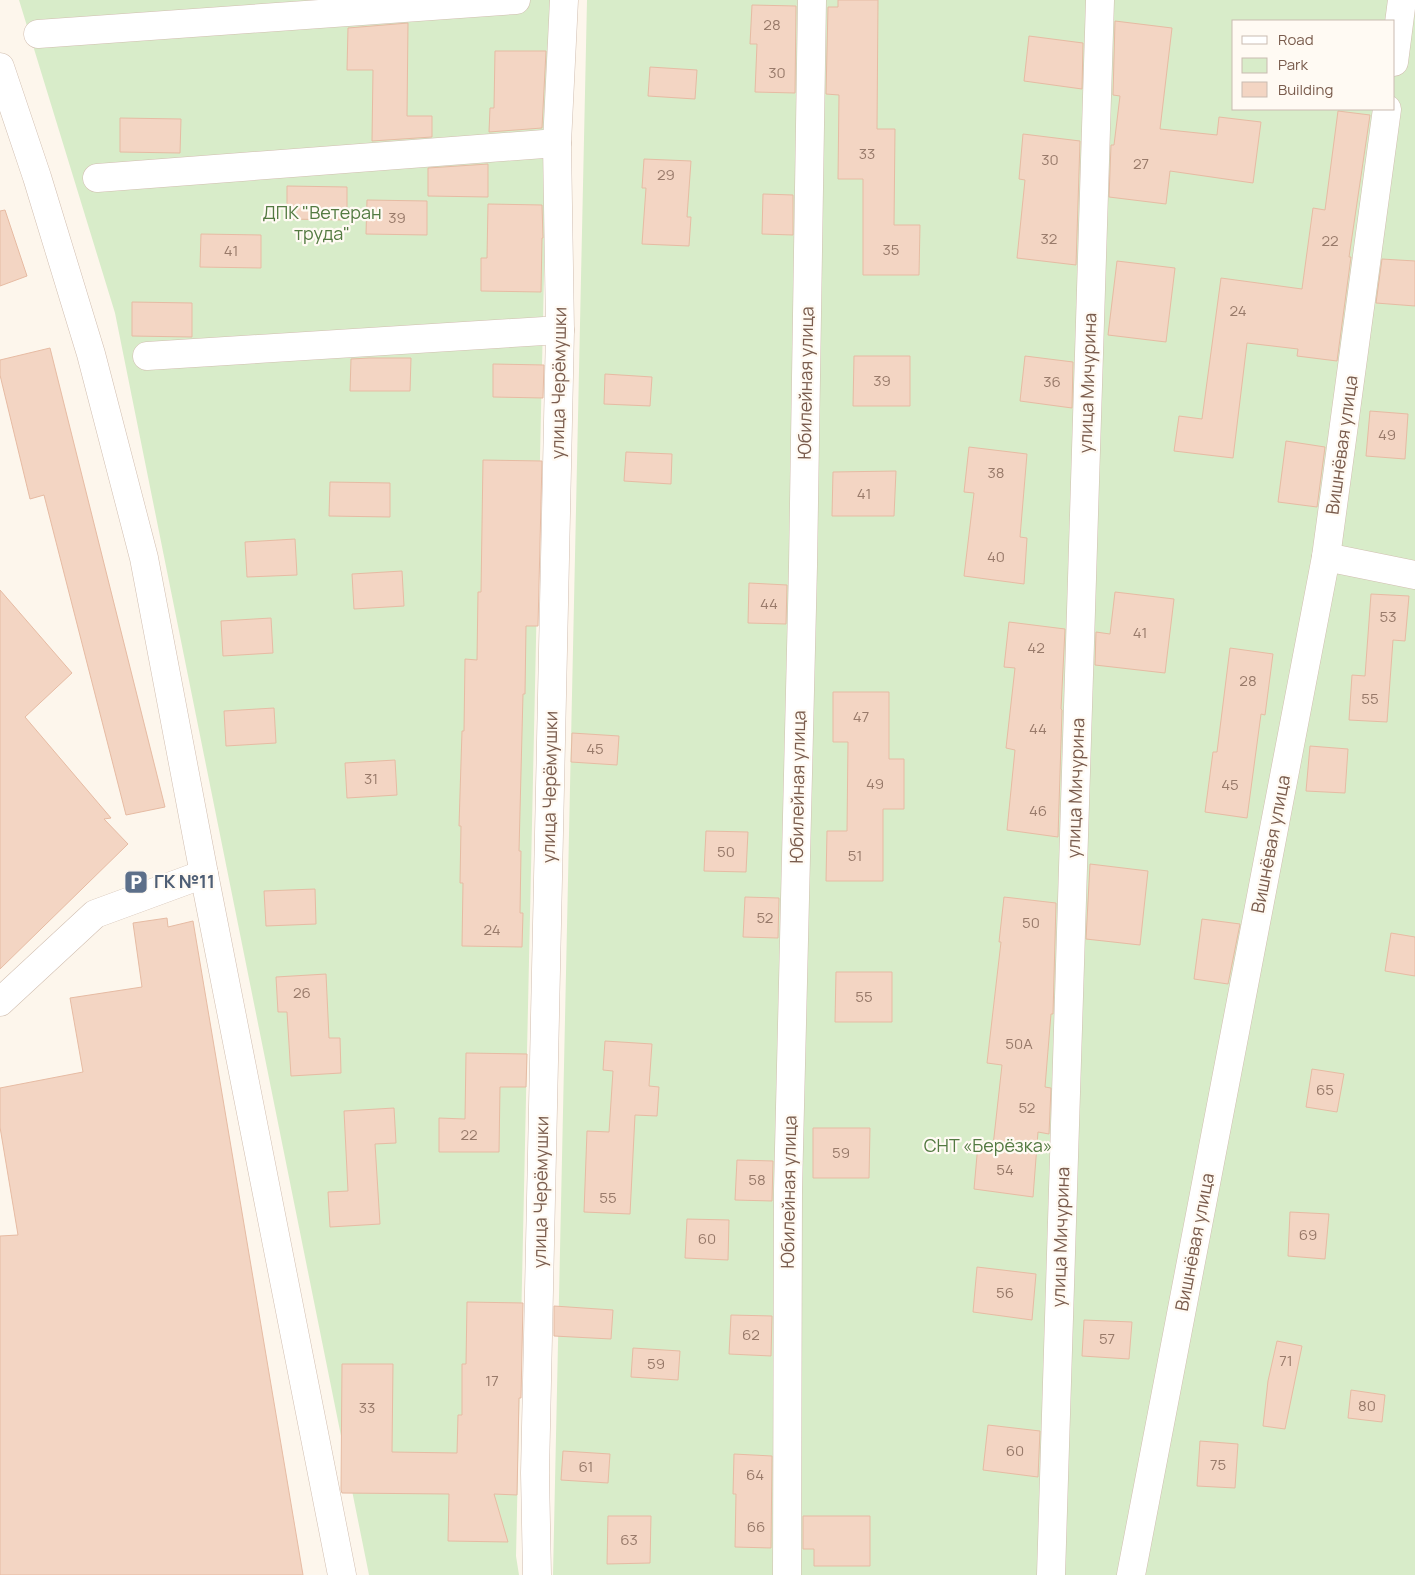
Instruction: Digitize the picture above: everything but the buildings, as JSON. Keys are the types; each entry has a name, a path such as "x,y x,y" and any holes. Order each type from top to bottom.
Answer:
{"street":[{"path":"38,34 516,0"},
{"name":"улица Черёмушки","path":"537,1575 535,1473 560,330 557,143 564,0"},
{"name":"Юбилейная улица","path":"787,1575 788,1190 803,566 812,0"},
{"name":"улица Мичурина","path":"1051,1575 1100,0"},
{"path":"1395,54 1402,0"},
{"path":"0,67 37,177 91,354 144,558 342,1575"},
{"name":"Вишнёвая улица","path":"1131,1575 1326,557 1387,110"},
{"path":"97,178 557,143"},
{"path":"147,356 560,330"},
{"path":"1326,557 1415,575"},
{"path":"0,1002 95,914 204,874"}],"green space":[{"name":"ДПК \"Ветеран труда\"","path":"19,0 550,0 516,1556 519,1575 369,1575 115,313"},
{"name":"СНТ «Берёзка»","path":"587,0 1415,0 1415,1575 553,1575"}],"place":[{"name":"ГК №11","path":"136,882"}]}
